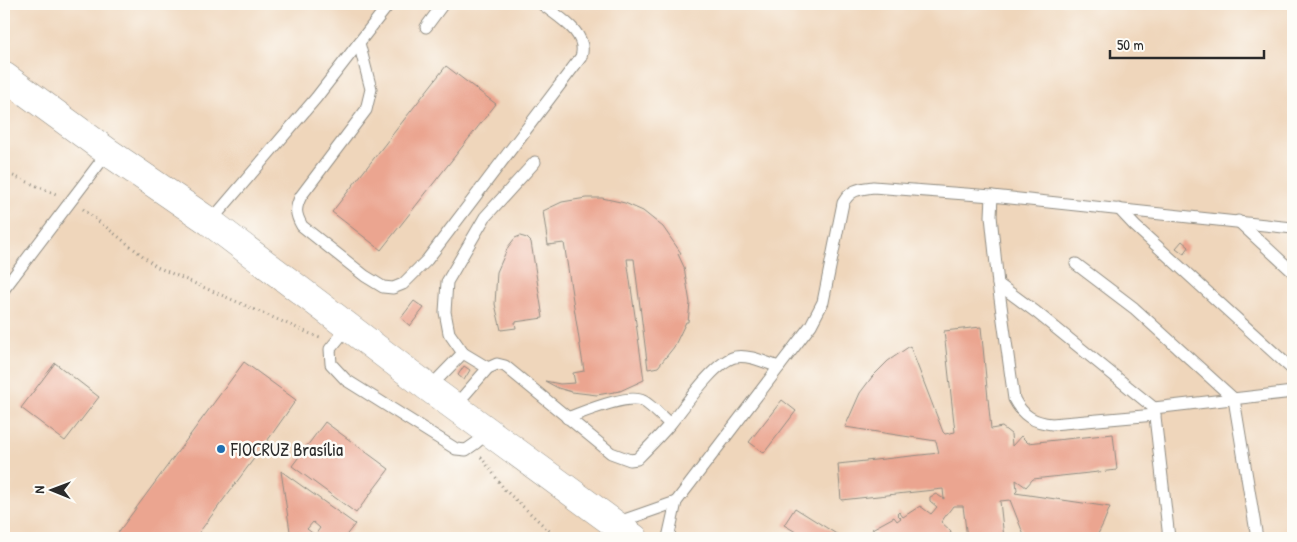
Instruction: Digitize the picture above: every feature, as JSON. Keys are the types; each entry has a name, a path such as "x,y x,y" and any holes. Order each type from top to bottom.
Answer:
{"street":[{"path":"4,76 108,152 210,222 336,333 429,388 454,407 484,443 624,531"}],"lane":[{"path":"210,222 316,98 389,4"},
{"path":"426,28 443,4"},
{"path":"359,43 371,89 368,105 301,196 295,208 296,218 314,237 365,276 383,288 393,288 403,284 427,260 580,56 583,44 580,36 542,4"},
{"path":"4,289 108,152"},
{"path":"488,368 463,353 449,334 445,312 447,282 485,217 535,162"},
{"path":"624,531 676,502 811,325 823,302 843,203 847,195 858,189 873,187 992,196 1293,228"},
{"path":"992,196 991,216 998,284 1014,399 1020,410 1040,422 1052,424 1154,412 1293,392"},
{"path":"1120,209 1142,232 1293,370"},
{"path":"1238,221 1293,272"},
{"path":"1076,264 1134,308 1234,399 1257,538"},
{"path":"998,284 1036,312 1154,412 1169,538"},
{"path":"336,333 330,349 332,364 346,380 456,449 466,450 476,443 484,443"},
{"path":"429,388 463,353"},
{"path":"454,407 488,368 497,364 505,366 611,453 630,460 637,459 670,424 712,372 725,362 734,357 754,358 779,367"},
{"path":"568,418 632,399 643,401 670,424"},
{"path":"668,538 676,502"}],"path":[{"path":"4,172 72,201 157,267 336,333"},
{"path":"484,443 505,490 557,538"}],"shaded area":[{"path":"4,4 1293,4 1293,538 4,538"}],"building":[{"path":"446,66 496,104 381,250 332,212"},
{"path":"586,198 602,198 625,203 643,211 663,227 681,253 678,254 684,267 690,303 688,322 686,322 674,347 658,367 648,369 634,259 627,259 644,380 620,391 597,395 572,392 558,388 545,381 560,384 575,383 573,373 584,371 564,243 548,245 543,211 562,202"},
{"path":"520,236 527,238 531,242 543,318 515,322 516,328 501,330 495,304 497,272 508,247 515,238"},
{"path":"1182,241 1189,247 1184,254 1176,248"},
{"path":"414,301 424,308 410,326 401,318"},
{"path":"981,327 991,429 1002,427 1011,434 1012,446 1021,436 1028,443 1113,434 1117,470 1033,479 1026,487 1016,480 1017,491 1015,493 1110,507 1096,538 1025,538 1010,500 1000,501 1004,538 967,538 963,506 953,506 941,522 951,531 949,538 879,538 872,529 894,517 897,521 901,518 897,514 899,512 903,517 920,506 931,514 937,507 930,501 930,497 936,494 944,499 943,489 841,500 838,464 939,453 936,441 845,427 860,393 872,377 888,361 910,346 943,432 945,434 955,432 944,331"},
{"name":"FIOCRUZ Brasília","path":"244,362 296,400 270,437 195,538 114,538"},
{"path":"55,363 99,397 65,441 21,408"},
{"path":"464,366 470,370 464,380 458,375"},
{"path":"782,400 796,411 764,453 749,442"},
{"path":"325,422 389,469 356,513 292,466"},
{"path":"281,471 355,524 344,538 291,538","holes":["313,522 320,528 315,535 307,529"]},
{"path":"795,508 838,535 836,538 806,538 784,525"}],"place":[{"name":"FIOCRUZ Brasília","path":"221,449"}]}
